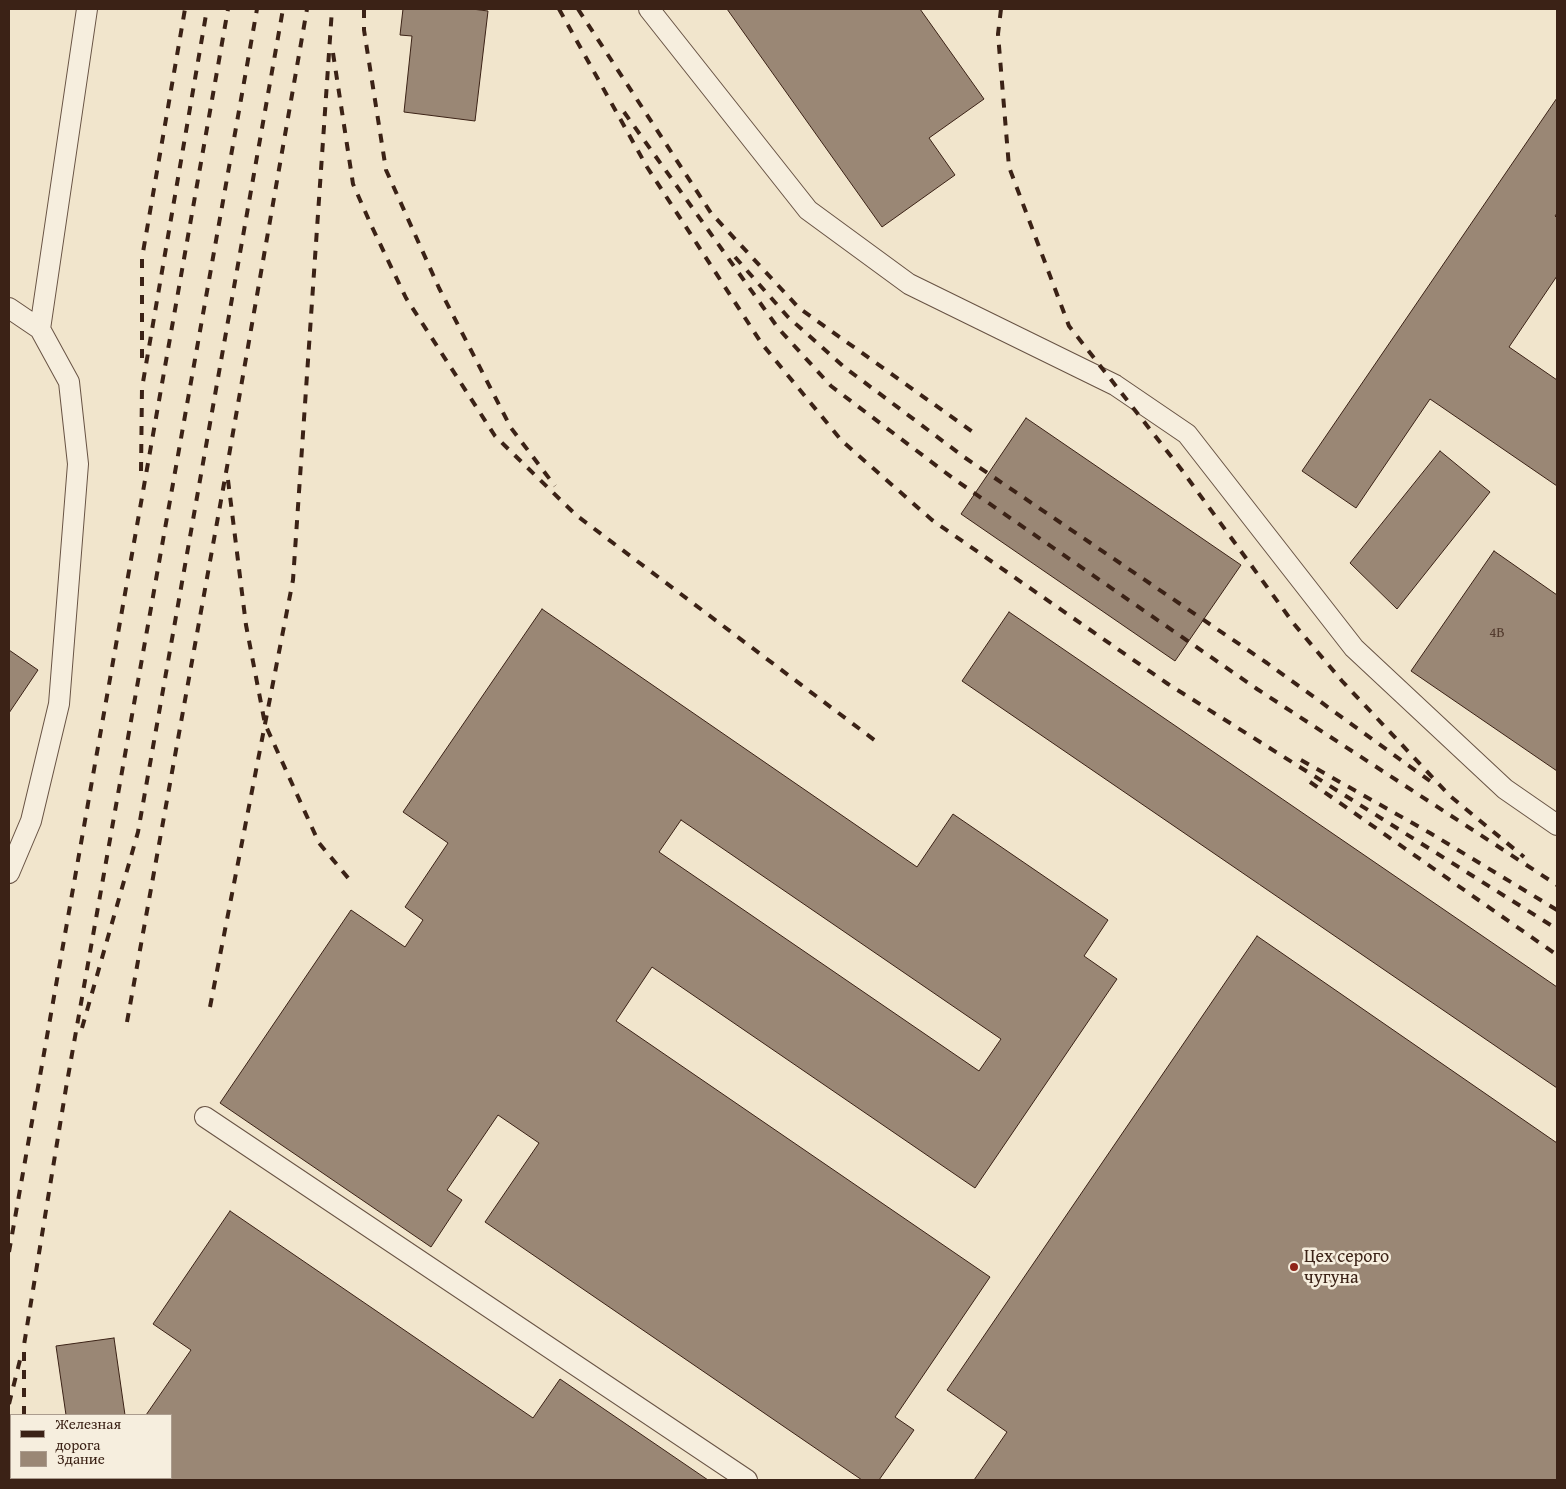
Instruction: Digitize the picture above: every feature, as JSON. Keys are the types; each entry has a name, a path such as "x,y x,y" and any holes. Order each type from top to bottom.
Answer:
{"lane":[{"path":"40,329 87,9"},
{"path":"649,9 808,210 909,284 1115,385 1188,434 1354,648 1505,789 1557,825"},
{"path":"9,308 40,329 69,382 78,464 59,704 31,821 9,873"},
{"path":"205,1117 747,1480"}],"building":[{"path":"403,9 472,9 488,11 475,121 404,112 412,36 400,35"},
{"path":"727,9 920,9 984,99 929,138 955,175 882,227"},
{"path":"1557,98 1557,213 1555,216 1557,218 1557,276 1509,347 1557,380 1557,486 1430,399 1356,508 1302,471"},
{"path":"1026,418 1241,565 1175,661 961,514"},
{"path":"1440,451 1490,492 1397,609 1350,563"},
{"path":"1494,551 1557,595 1557,771 1411,671"},
{"path":"542,609 917,867 953,814 1108,920 1084,956 1117,979 975,1188 652,967 616,1021 990,1277 895,1417 914,1430 879,1480 862,1480 485,1222 539,1143 498,1115 447,1190 462,1200 431,1247 220,1103 351,910 405,947 423,920 405,907 448,843 403,812","holes":["681,820 1001,1039 979,1071 659,852"]},
{"path":"1009,612 1557,987 1557,1088 962,681"},
{"path":"9,650 38,670 9,713"},
{"name":"Цех серого чугуна","path":"1257,936 1557,1143 1557,1480 974,1480 1007,1432 947,1390"},
{"path":"230,1211 533,1418 560,1379 708,1480 75,1480 172,1479 172,1414 147,1414 191,1350 153,1324"},
{"path":"114,1338 125,1414 66,1414 56,1346"}],"railway":[{"path":"142,358 142,258 185,9"},
{"path":"141,471 142,388 207,9"},
{"path":"9,1252 228,9"},
{"path":"24,1414 24,1345 66,1088 257,9"},
{"path":"82,1028 138,832 283,9"},
{"path":"127,1022 307,9"},
{"path":"210,1007 293,580 332,9"},
{"path":"364,9 364,30 386,170 439,288 511,428 555,486"},
{"path":"559,9 647,167 762,344 842,441 932,520 1168,684 1557,929"},
{"path":"578,9 711,213 799,308 977,435"},
{"path":"1001,9 998,34 1009,167 1069,326 1181,469 1294,624 1342,681 1450,796 1524,857"},
{"path":"333,53 353,184 406,298 495,436 576,515 877,742"},
{"path":"624,112 778,328 831,386 954,479 1257,689 1557,885"},
{"path":"735,257 788,317 844,367 964,457 1267,663 1430,781"},
{"path":"228,480 246,625 265,724 319,843 349,879"},
{"path":"1301,760 1430,833 1557,910"},
{"path":"1310,782 1557,955"},
{"path":"9,1404 20,1360"}],"place":[{"name":"Цех серого чугуна","path":"1294,1267"}]}
